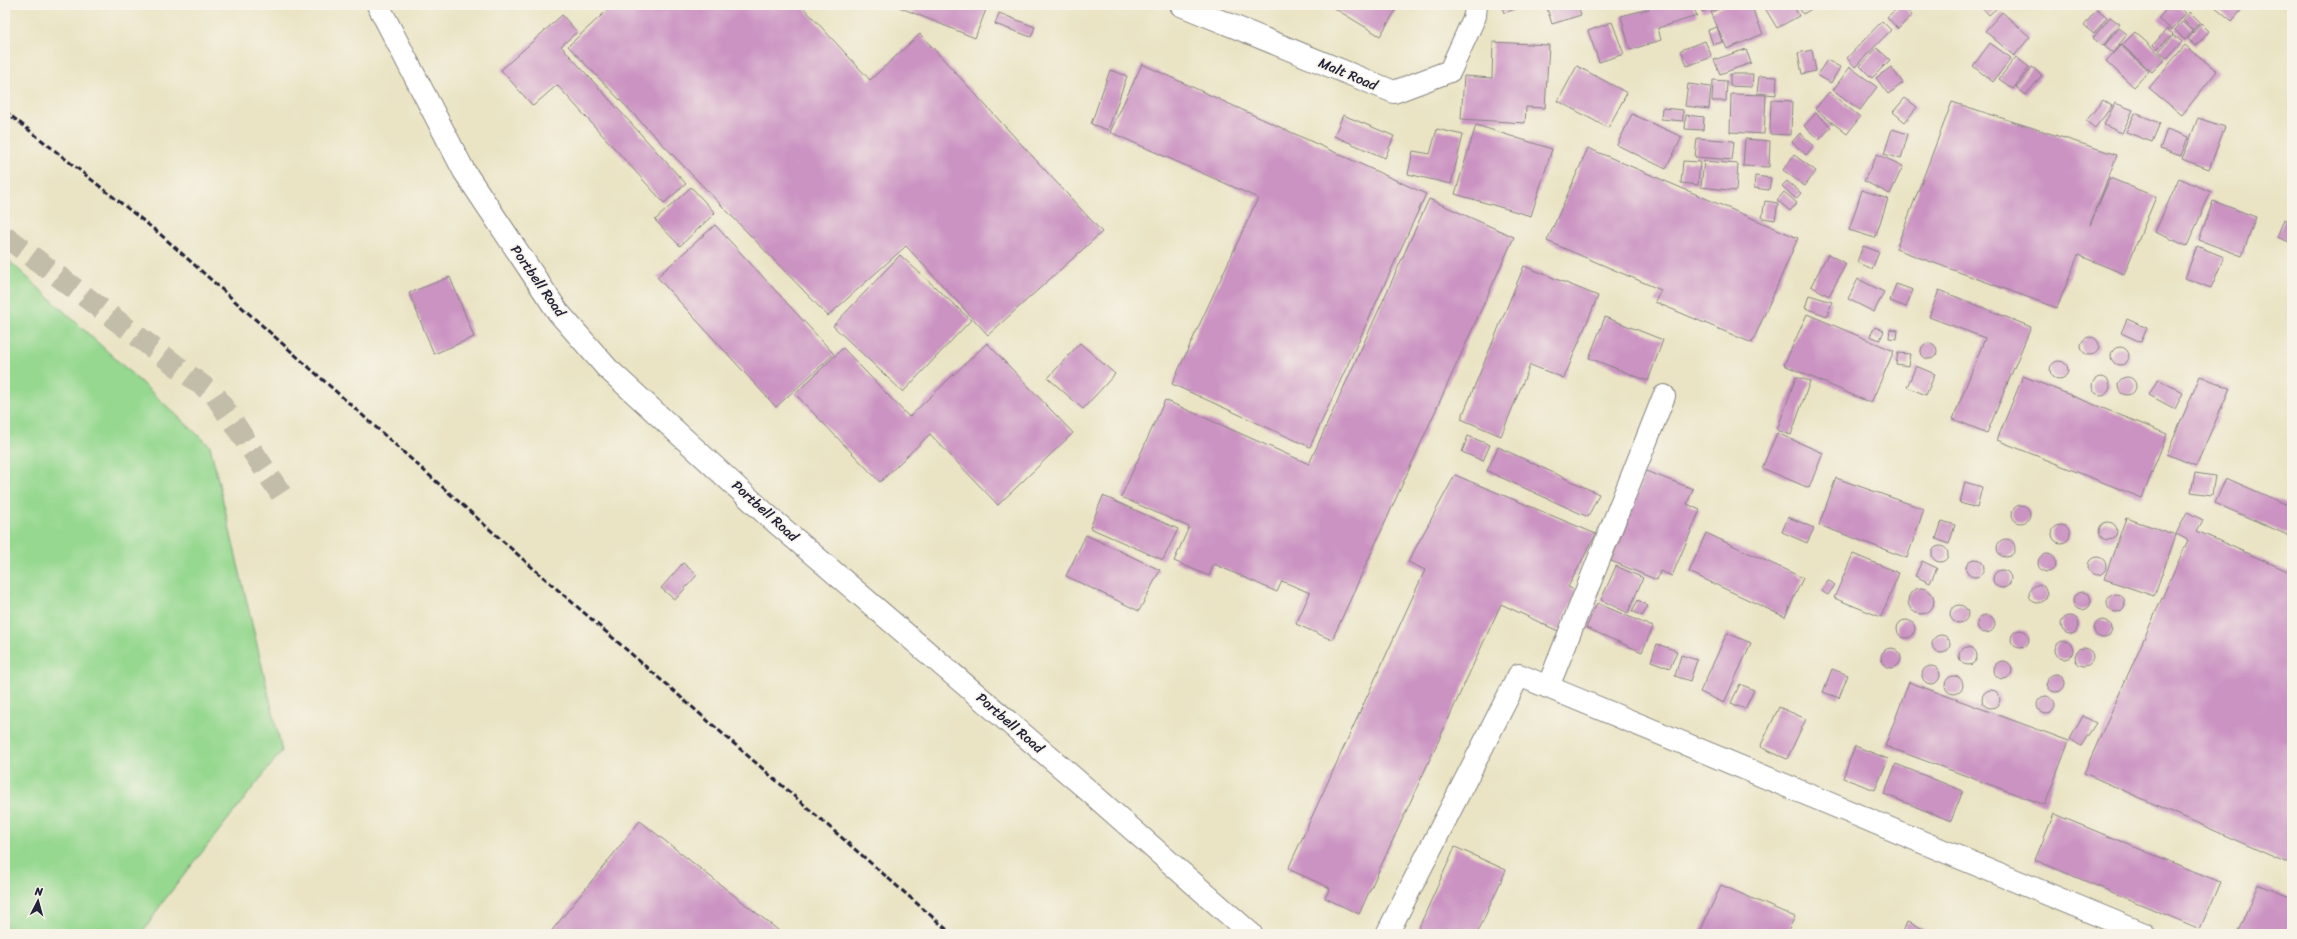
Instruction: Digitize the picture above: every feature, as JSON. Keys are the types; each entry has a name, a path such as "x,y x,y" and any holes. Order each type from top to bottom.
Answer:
{"main road":[{"name":"Portbell Road","path":"378,5 464,171 558,312 607,368 766,514 1071,775 1250,934"},
{"name":"Malt Road","path":"1181,5 1394,92 1450,71 1475,16 1476,5"},
{"path":"1548,687 1664,396"},
{"path":"1387,934 1520,675 2144,934"}],"green space":[{"path":"5,257 210,446 282,751 162,903 142,934 5,934"}],"building":[{"path":"613,5 801,5 870,80 920,34 1102,232 988,335 906,246 828,316 568,46"},
{"path":"894,5 981,5 987,7 975,38"},
{"path":"1329,5 1399,5 1380,36"},
{"path":"1502,5 1527,5 1504,13"},
{"path":"1546,5 1578,5 1581,15 1552,24"},
{"path":"1648,5 1693,5 1697,16 1658,28 1661,40 1630,50 1621,16 1649,9"},
{"path":"1700,5 1722,5 1702,12"},
{"path":"1728,5 1751,5 1763,34 1727,49 1711,12"},
{"path":"1763,5 1793,5 1799,16 1777,28"},
{"path":"1797,5 1818,5 1803,14"},
{"path":"1901,5 1912,15 1898,29 1887,17"},
{"path":"1980,5 2000,5 1989,15"},
{"path":"2170,5 2176,5 2186,13 2172,30 2158,19"},
{"path":"2213,5 2246,5 2232,21"},
{"path":"2097,9 2107,17 2094,34 2084,26"},
{"path":"2002,12 2030,37 2014,56 1985,31"},
{"path":"2190,12 2200,22 2193,30 2183,20"},
{"path":"999,13 1035,27 1031,37 995,24"},
{"path":"562,15 577,32 561,46 686,184 664,203 557,85 533,106 501,70"},
{"path":"2110,17 2120,24 2103,46 2093,38"},
{"path":"1882,21 1891,30 1855,67 1847,58"},
{"path":"1612,22 1624,54 1599,62 1588,31"},
{"path":"2182,22 2193,31 2185,40 2175,30"},
{"path":"2201,23 2209,31 2196,46 2188,39"},
{"path":"1717,27 1722,42 1713,45 1708,30"},
{"path":"2119,28 2127,34 2113,53 2104,46"},
{"path":"2167,29 2173,34 2157,49 2153,45"},
{"path":"2135,32 2165,59 2152,72 2122,45"},
{"path":"2174,35 2182,42 2167,58 2159,51"},
{"path":"1705,41 1712,57 1687,66 1681,50"},
{"path":"1493,42 1549,45 1545,108 1526,107 1525,123 1461,119 1464,76 1492,78"},
{"path":"1990,43 2011,58 1993,82 1973,66"},
{"path":"2121,45 2149,71 2134,87 2106,61"},
{"path":"2185,45 2217,71 2182,115 2149,88"},
{"path":"1877,48 1890,60 1872,78 1860,66"},
{"path":"1746,49 1751,63 1720,74 1714,60"},
{"path":"1812,50 1816,71 1802,74 1798,53"},
{"path":"2016,57 2029,67 2013,89 1999,79"},
{"path":"1827,60 1840,67 1831,83 1817,75"},
{"path":"1142,64 1426,194 1310,447 1172,384 1258,198 1110,132"},
{"path":"1577,66 1627,93 1608,128 1558,101"},
{"path":"1850,67 1877,87 1860,110 1833,90"},
{"path":"1891,67 1903,83 1888,94 1876,78"},
{"path":"2032,67 2042,75 2026,95 2016,87"},
{"path":"1110,70 1127,76 1108,130 1091,124"},
{"path":"1730,74 1753,74 1752,87 1730,86"},
{"path":"1759,76 1777,77 1776,95 1757,93"},
{"path":"1713,80 1727,81 1726,101 1712,101"},
{"path":"1688,84 1711,87 1709,109 1685,106"},
{"path":"1829,92 1860,117 1847,134 1815,109"},
{"path":"1731,94 1766,95 1764,134 1730,132"},
{"path":"1905,98 1917,107 1905,122 1893,112"},
{"path":"1771,100 1792,101 1791,135 1770,134"},
{"path":"2103,100 2112,106 2095,128 2086,121"},
{"path":"1952,102 2117,155 2090,225 2110,178 2156,197 2124,274 2078,255 2057,308 1896,249"},
{"path":"2115,103 2133,110 2122,133 2104,125"},
{"path":"1662,108 1683,110 1683,121 1661,119"},
{"path":"1816,113 1831,127 1819,140 1804,126"},
{"path":"2135,113 2160,123 2152,142 2126,132"},
{"path":"1632,114 1682,137 1666,169 1617,145"},
{"path":"1343,115 1394,136 1385,158 1334,136"},
{"path":"1686,115 1704,117 1703,130 1685,129"},
{"path":"2198,118 2225,127 2209,169 2182,159"},
{"path":"1476,125 1552,149 1531,216 1455,194"},
{"path":"1437,129 1463,135 1451,184 1408,174 1413,151 1430,154"},
{"path":"1892,129 1908,134 1901,159 1884,154"},
{"path":"2167,129 2188,137 2181,156 2160,149"},
{"path":"1800,133 1814,146 1806,155 1792,142"},
{"path":"1697,138 1734,141 1732,160 1695,157"},
{"path":"1745,139 1770,141 1769,167 1743,166"},
{"path":"1588,148 1798,238 1752,343 1655,302 1661,290 1547,241"},
{"path":"1877,154 1903,166 1890,194 1864,181"},
{"path":"1794,155 1816,171 1805,186 1783,170"},
{"path":"1683,161 1700,162 1698,185 1681,183"},
{"path":"1704,161 1738,164 1736,191 1701,187"},
{"path":"1755,176 1771,178 1769,190 1754,188"},
{"path":"2179,178 2211,192 2187,246 2155,232"},
{"path":"1787,181 1801,193 1796,199 1782,186"},
{"path":"691,187 715,213 680,246 655,220"},
{"path":"1862,190 1888,199 1875,238 1849,230"},
{"path":"1784,192 1797,203 1790,211 1777,200"},
{"path":"1429,199 1514,237 1332,640 1296,624 1310,593 1282,581 1277,592 1214,564 1209,576 1174,561 1189,527 1121,497 1165,400 1309,464"},
{"path":"1765,201 1778,203 1775,220 1762,218"},
{"path":"2213,201 2256,217 2242,256 2199,240"},
{"path":"2284,219 2292,222 2292,243 2277,237"},
{"path":"715,225 834,354 776,407 657,277"},
{"path":"1863,246 1879,252 1872,269 1857,262"},
{"path":"2197,246 2224,257 2211,288 2185,278"},
{"path":"1828,254 1846,264 1829,296 1811,286"},
{"path":"900,255 971,320 903,392 833,326"},
{"path":"1524,266 1598,296 1564,378 1530,365 1501,436 1461,419"},
{"path":"450,277 474,337 434,354 409,293"},
{"path":"1858,279 1884,292 1874,312 1848,299"},
{"path":"1896,284 1913,290 1906,307 1890,301"},
{"path":"1939,290 2031,327 1987,433 1953,419 1985,338 1929,317"},
{"path":"1809,295 1832,302 1827,316 1805,308"},
{"path":"1807,314 1894,351 1871,403 1784,365"},
{"path":"1605,317 1663,340 1648,381 1589,358"},
{"path":"2127,319 2147,328 2141,342 2121,333"},
{"path":"1875,327 1884,331 1880,340 1870,336"},
{"path":"1890,329 1898,330 1897,339 1889,338"},
{"path":"2090,337 2096,340 2099,346 2096,352 2090,355 2084,352 2081,346 2084,340"},
{"path":"987,343 1073,433 998,505 930,434 880,482 795,394 843,348 909,417"},
{"path":"1080,343 1115,374 1083,409 1048,378"},
{"path":"1929,343 1935,345 1937,351 1935,357 1929,359 1923,357 1921,351 1923,345"},
{"path":"2120,347 2126,350 2129,356 2126,362 2120,365 2114,362 2111,356 2114,350"},
{"path":"1898,353 1910,354 1908,366 1896,364"},
{"path":"2055,361 2063,361 2068,366 2066,377 2063,379 2055,379 2050,374 2050,366"},
{"path":"1916,366 1935,374 1926,395 1907,387"},
{"path":"2023,376 2167,434 2142,498 1997,440"},
{"path":"2200,376 2230,388 2196,466 2167,454"},
{"path":"1796,377 1810,381 1791,435 1777,430"},
{"path":"2101,377 2107,380 2110,386 2107,392 2101,395 2095,392 2092,386 2095,380"},
{"path":"2127,377 2133,380 2136,386 2133,392 2127,395 2121,392 2118,386 2121,380"},
{"path":"2158,379 2183,393 2175,409 2149,395"},
{"path":"1777,433 1823,453 1809,488 1762,468"},
{"path":"1468,436 1490,445 1483,461 1462,452"},
{"path":"1498,447 1599,494 1588,517 1487,471"},
{"path":"1646,471 1693,489 1687,504 1700,510 1672,576 1660,571 1657,580 1611,561"},
{"path":"2195,473 2215,476 2212,495 2191,492"},
{"path":"1455,475 1596,534 1568,587 1577,591 1558,631 1501,604 1359,914 1325,898 1330,888 1288,869 1425,570 1408,562"},
{"path":"1836,478 1924,509 1907,558 1819,525"},
{"path":"2226,478 2292,507 2292,537 2215,503"},
{"path":"1965,482 1982,487 1977,508 1960,503"},
{"path":"1103,496 1178,529 1163,560 1090,528"},
{"path":"2021,505 2027,508 2030,514 2027,520 2021,523 2015,520 2012,514 2015,508"},
{"path":"2187,512 2203,520 2197,531 2292,573 2292,865 2084,773 2188,540 2176,534"},
{"path":"1788,517 1814,528 1807,543 1782,532"},
{"path":"2126,518 2176,535 2154,596 2104,579"},
{"path":"1942,521 1955,525 1949,544 1936,539"},
{"path":"2108,522 2114,525 2117,531 2114,537 2108,540 2102,537 2099,531 2102,525"},
{"path":"2061,525 2067,528 2070,534 2067,540 2061,543 2055,540 2052,534 2055,528"},
{"path":"1706,533 1803,578 1785,617 1689,572"},
{"path":"1086,535 1160,570 1139,611 1066,576"},
{"path":"2006,539 2012,542 2015,548 2012,554 2006,557 2000,554 1997,548 2000,542"},
{"path":"1940,546 1946,548 1948,554 1946,560 1940,562 1934,560 1932,554 1934,548"},
{"path":"1853,554 1899,573 1881,617 1834,598"},
{"path":"2047,554 2053,557 2056,563 2053,569 2047,572 2041,569 2038,563 2041,557"},
{"path":"2097,557 2103,560 2106,566 2103,572 2097,575 2091,572 2088,566 2091,560"},
{"path":"1975,559 1981,562 1984,568 1981,574 1975,577 1969,574 1966,568 1969,562"},
{"path":"1922,561 1937,568 1930,583 1915,576"},
{"path":"683,563 697,575 675,600 661,588"},
{"path":"1616,566 1643,578 1628,613 1601,600"},
{"path":"2002,570 2008,573 2011,579 2008,585 2002,588 1996,585 1993,579 1996,573"},
{"path":"1828,580 1835,585 1828,595 1821,591"},
{"path":"2038,585 2044,588 2047,594 2044,600 2038,603 2032,600 2029,594 2032,588"},
{"path":"1921,588 1930,592 1934,601 1930,610 1921,614 1912,610 1908,601 1912,592"},
{"path":"2082,592 2088,595 2091,601 2088,607 2082,610 2076,607 2073,601 2076,595"},
{"path":"2116,594 2122,597 2125,603 2122,609 2116,612 2110,609 2107,603 2110,597"},
{"path":"1638,600 1648,606 1642,616 1632,611"},
{"path":"1597,603 1653,627 1642,652 1586,628"},
{"path":"1959,605 1965,608 1968,614 1965,620 1959,623 1953,620 1950,614 1953,608"},
{"path":"1986,615 1992,618 1995,624 1992,630 1986,633 1980,630 1977,624 1980,618"},
{"path":"2070,616 2076,619 2079,625 2076,631 2070,634 2064,631 2061,625 2064,619"},
{"path":"1902,620 1910,620 1915,625 1913,636 1910,638 1902,638 1897,633 1897,625"},
{"path":"2103,620 2109,623 2112,629 2109,635 2103,638 2097,635 2094,629 2097,623"},
{"path":"2020,630 2026,633 2029,639 2026,645 2020,648 2014,645 2011,639 2014,633"},
{"path":"1727,633 1751,643 1724,703 1700,692"},
{"path":"1941,635 1947,638 1950,644 1947,650 1941,653 1935,650 1932,644 1935,638"},
{"path":"2064,641 2070,644 2073,650 2070,656 2064,659 2058,656 2055,650 2058,644"},
{"path":"1657,644 1677,651 1670,668 1651,661"},
{"path":"1968,647 1974,650 1977,656 1974,662 1968,665 1962,662 1959,656 1962,650"},
{"path":"1891,648 1898,651 1901,658 1898,665 1891,668 1884,665 1881,658 1884,651"},
{"path":"2084,648 2090,651 2093,657 2090,663 2084,666 2078,663 2075,657 2078,651"},
{"path":"1681,655 1697,660 1690,681 1675,676"},
{"path":"2003,661 2009,664 2012,670 2009,676 2003,679 1997,676 1994,670 1997,664"},
{"path":"1931,666 1937,669 1940,675 1937,681 1931,684 1925,681 1922,675 1925,669"},
{"path":"1832,669 1848,675 1839,698 1823,692"},
{"path":"2056,674 2062,677 2065,683 2062,689 2056,692 2050,689 2047,683 2050,677"},
{"path":"1954,676 1960,679 1963,685 1960,691 1954,694 1948,691 1945,685 1948,679"},
{"path":"1909,682 2069,741 2045,805 1885,746"},
{"path":"1740,684 1754,690 1745,709 1731,703"},
{"path":"1991,690 1997,693 2000,699 1997,705 1991,708 1985,705 1982,699 1985,693"},
{"path":"2046,696 2052,699 2055,705 2052,711 2046,714 2040,711 2037,705 2040,699"},
{"path":"1779,707 1806,719 1787,759 1760,747"},
{"path":"2083,716 2096,723 2081,746 2070,739"},
{"path":"1855,746 1888,759 1875,790 1843,778"},
{"path":"1896,764 1963,791 1951,821 1884,794"},
{"path":"2054,814 2220,882 2200,929 2035,860"},
{"path":"640,821 783,934 549,934"},
{"path":"1455,847 1506,870 1477,934 1416,934"},
{"path":"2258,884 2292,898 2292,934 2237,934"},
{"path":"1721,885 1795,917 1786,934 1699,934"},
{"path":"1907,922 1936,934 1902,934"}],"tunnel":[{"path":"5,236 215,395 281,494"}],"railway":[{"path":"5,111 160,234 534,569 952,934"}]}
